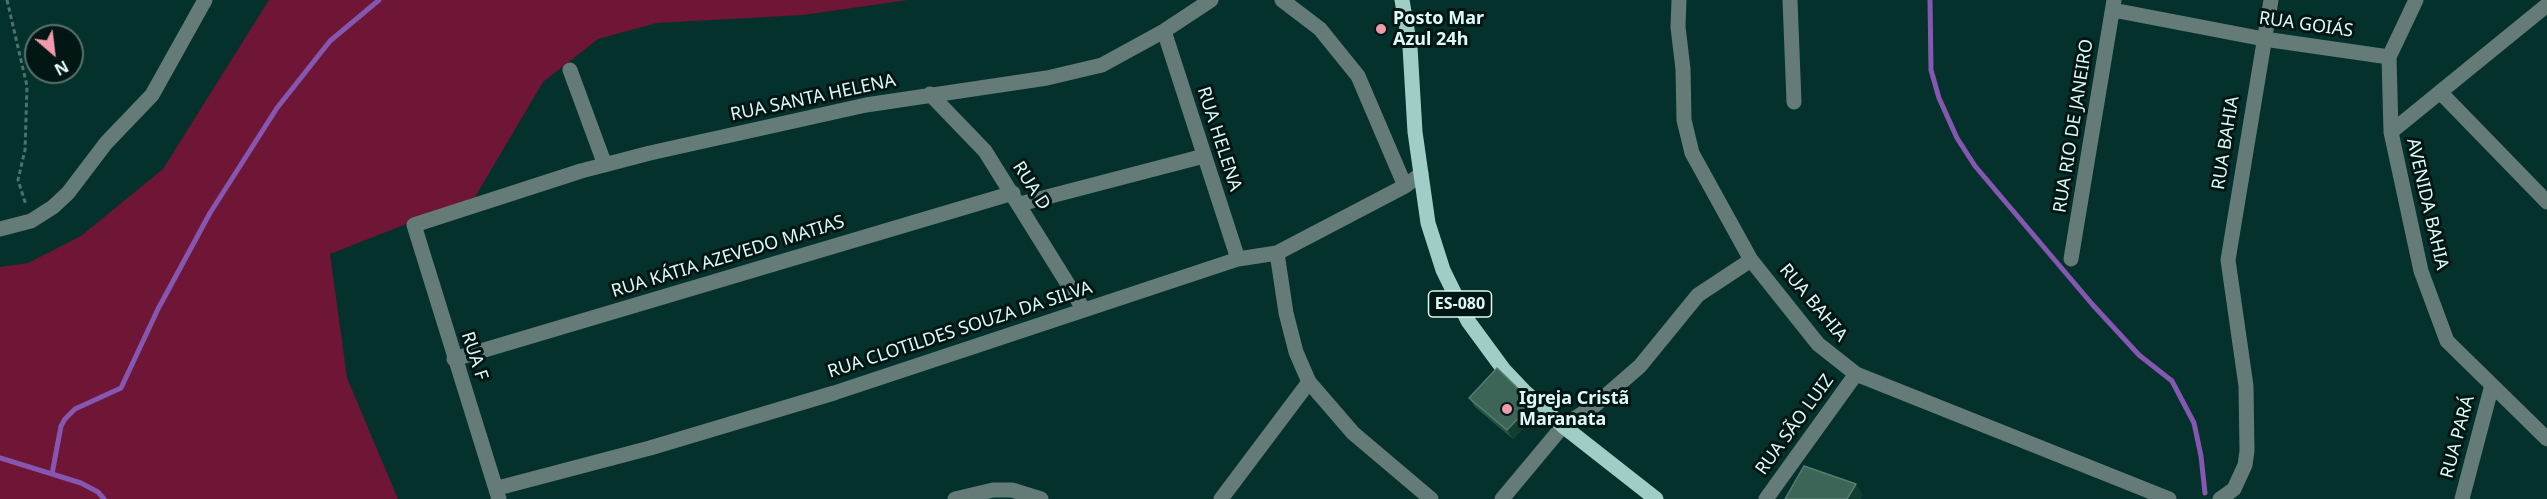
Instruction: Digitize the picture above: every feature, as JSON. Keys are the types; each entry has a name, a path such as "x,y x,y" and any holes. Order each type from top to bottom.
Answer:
{"main road":[{"name":"ES-080","path":"1402,0 1410,47 1410,71 1428,223 1443,270 1468,321 1504,370 1563,426 1656,499"}],"street":[{"path":"0,229 31,221 53,207 68,193 106,143 152,96 205,0"},
{"name":"RUA SANTA HELENA","path":"414,225 605,165 866,105 1047,78 1095,67 1114,60 1211,0"},
{"path":"1282,0 1320,29 1358,75 1405,186"},
{"name":"RUA BAHIA","path":"1679,0 1678,27 1683,69 1686,136 1692,153 1751,260 1818,344 1856,374 2169,499"},
{"path":"1790,0 1794,102"},
{"name":"RUA BAHIA","path":"2220,499 2234,489 2245,465 2247,451 2246,386 2228,260 2271,0"},
{"path":"2391,132 2389,57 2416,0"},
{"name":"RUA GOIÁS","path":"2113,5 2264,39 2389,57"},
{"name":"RUA RIO DE JANEIRO","path":"2072,258 2113,5"},
{"name":"AVENIDA BAHIA","path":"2547,5 2391,132 2421,271 2439,325 2456,354 2492,385 2547,439"},
{"name":"RUA HELENA","path":"1164,31 1238,259"},
{"path":"570,69 605,165"},
{"path":"2441,93 2547,202"},
{"name":"RUA D","path":"930,94 973,136 1017,199 1084,310"},
{"name":"RUA KÁTIA AZEVEDO MATIAS","path":"454,359 1017,199 1204,156"},
{"name":"RUA CLOTILDES SOUZA DA SILVA","path":"498,494 834,393 1238,259 1276,252 1405,186 1421,174"},
{"name":"RUA F","path":"414,225 498,494"},
{"path":"1276,252 1286,313 1296,352 1309,382 1353,433 1431,499"},
{"path":"1502,499 1563,426 1594,406 1640,366 1698,295 1751,260"},
{"name":"RUA SÃO LUIZ","path":"1766,499 1856,374"},
{"path":"1221,499 1309,382"},
{"name":"RUA PARÁ","path":"2462,499 2492,385"},
{"path":"955,499 993,490 1012,490 1041,499"}],"path":[{"path":"7,0 27,86 25,150 18,180 31,221"}],"shaded area":[{"path":"269,0 908,0 803,15 657,23 598,39 543,82 475,197 330,254 347,378 398,499 0,499 0,267 28,263 81,236 163,169"}],"building":[{"name":"Igreja Cristã Maranata","path":"1497,368 1533,403 1507,430 1469,398"},
{"path":"1804,466 1856,484 1847,499 1785,499"}],"waterway":[{"path":"52,474 61,426 65,419 75,409 121,388 158,309 210,213 277,108 330,41 379,0"},
{"path":"1930,0 1931,70 1939,98 1957,138 1975,166 2092,304 2139,355 2172,381 2194,423 2205,493"},
{"path":"0,458 81,483 98,492 104,499"}],"place":[{"name":"Posto Mar Azul 24h","path":"1381,29"},
{"name":"Igreja Cristã Maranata","path":"1507,409"}]}
